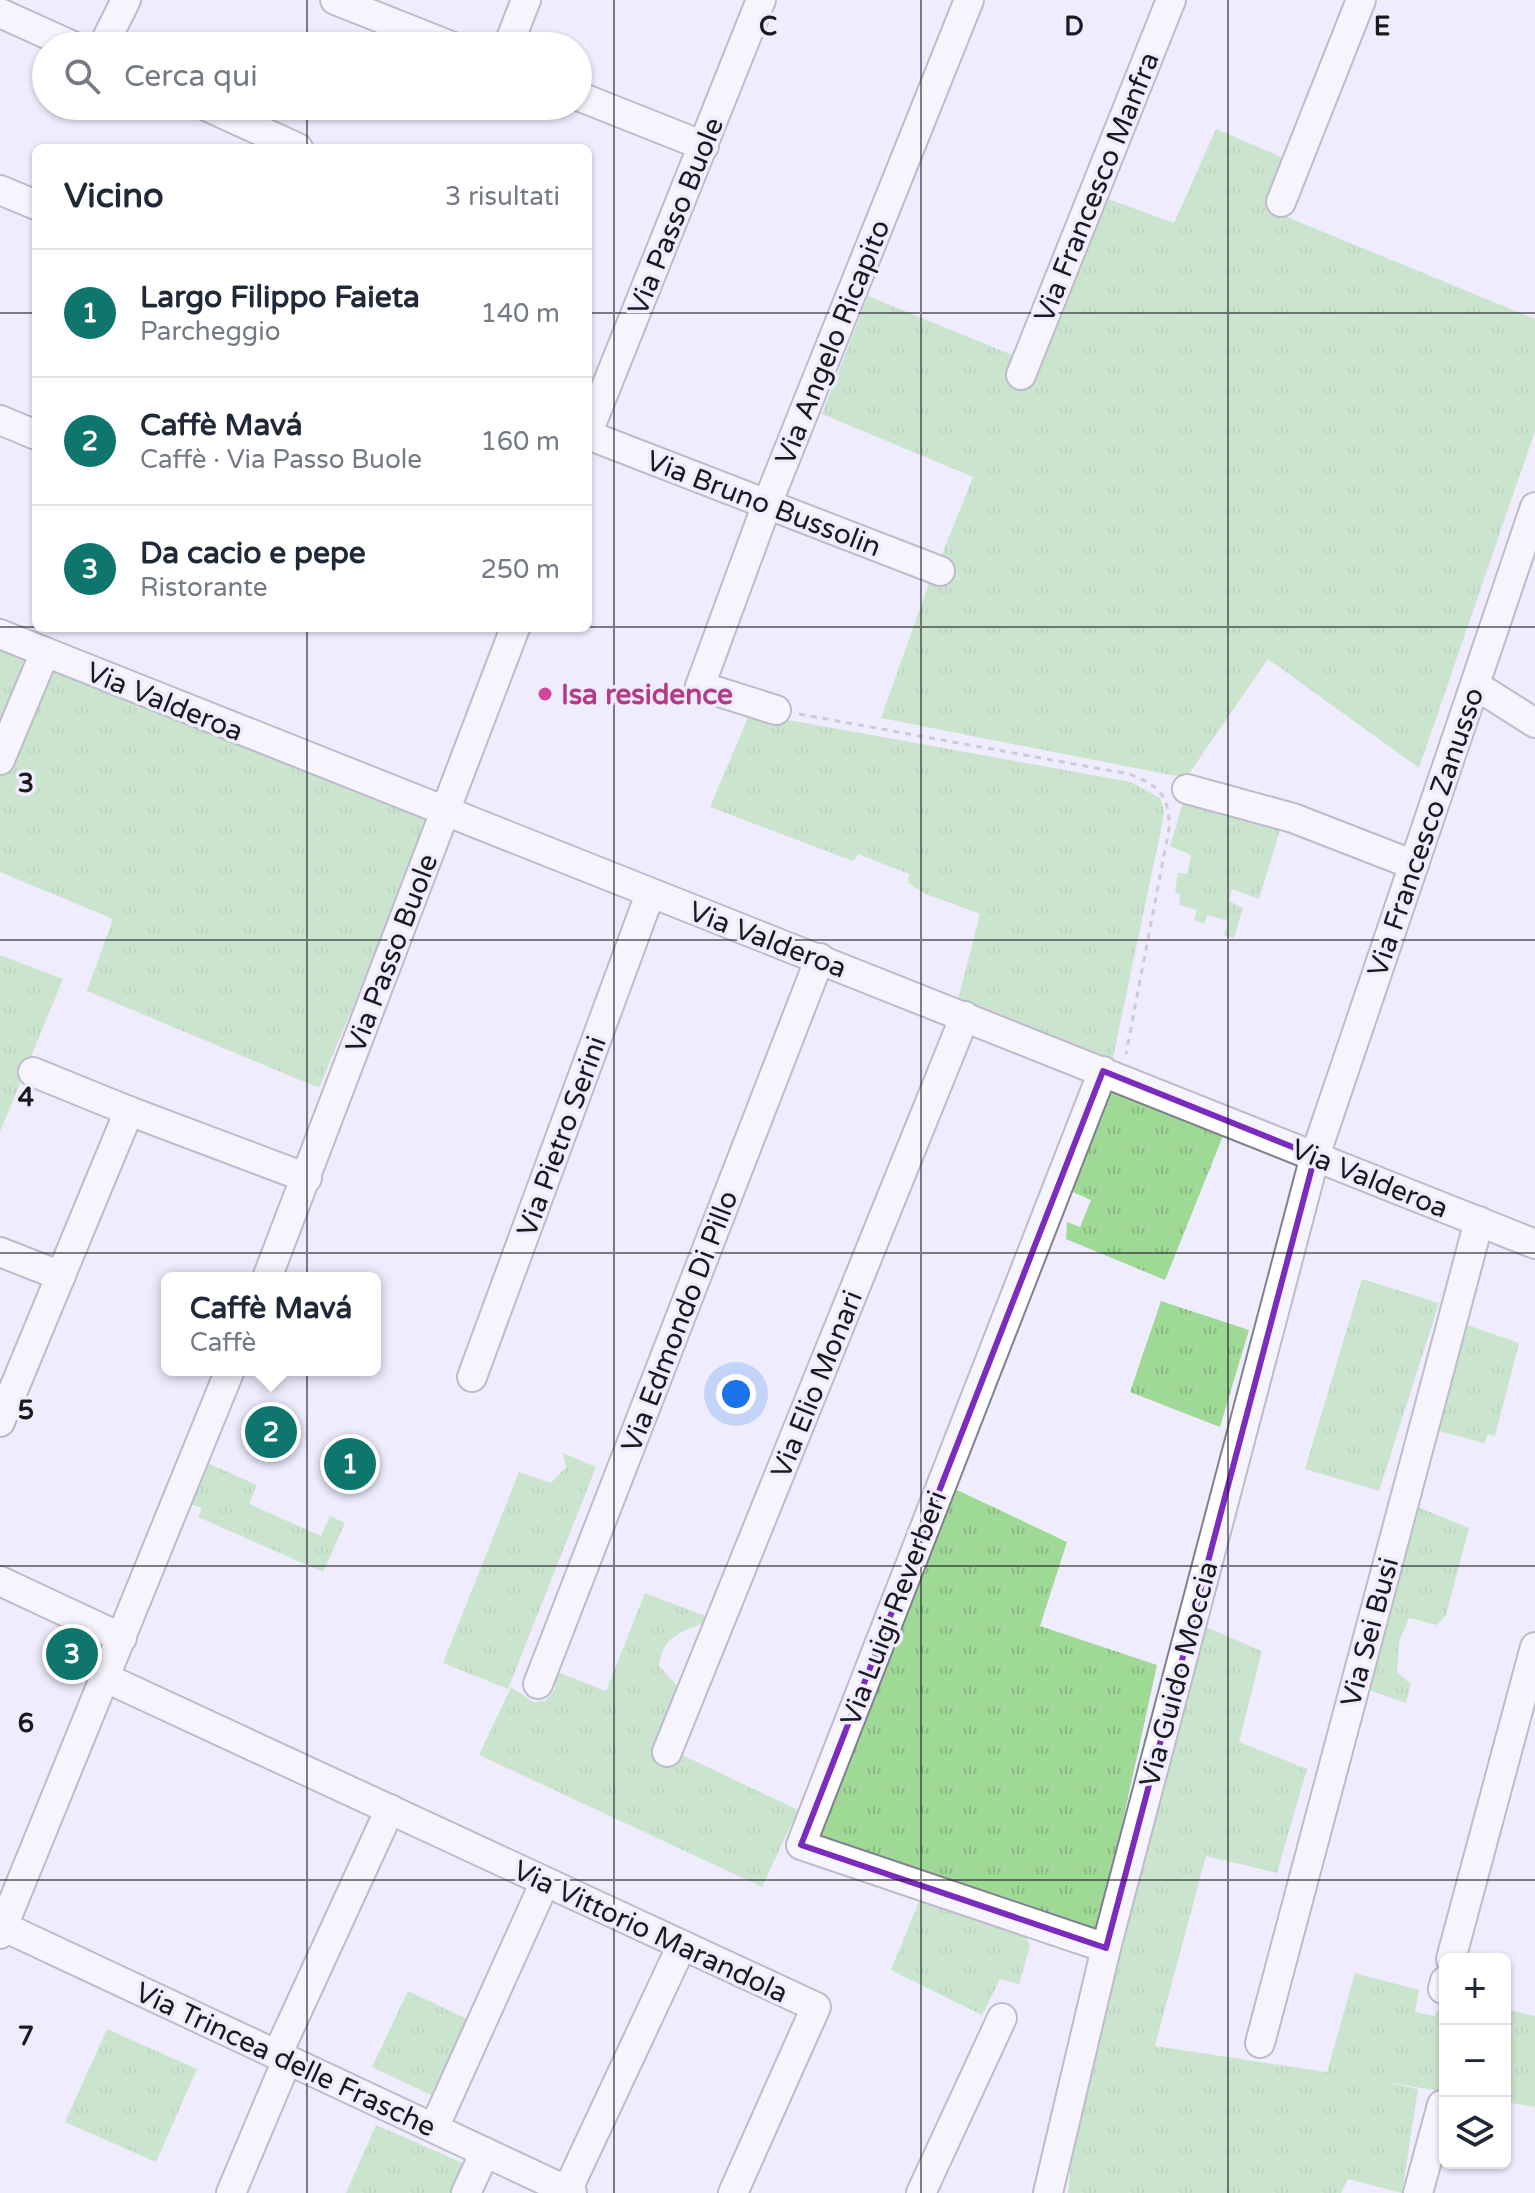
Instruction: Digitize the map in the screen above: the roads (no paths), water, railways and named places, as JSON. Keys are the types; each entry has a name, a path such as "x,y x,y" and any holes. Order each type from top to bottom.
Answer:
{"street":[{"path":"110,32 126,0"},
{"path":"335,0 416,32"},
{"path":"513,32 526,0"},
{"name":"Via Passo Buole","path":"592,423 761,0"},
{"name":"Via Angelo Ricapito","path":"776,710 700,686 767,504 969,0"},
{"name":"Via Francesco Manfra","path":"1021,375 1171,0"},
{"path":"1281,202 1361,0"},
{"path":"0,13 42,32"},
{"path":"592,102 704,146"},
{"path":"237,120 289,144"},
{"path":"0,190 32,203"},
{"path":"0,420 32,433"},
{"name":"Via Bruno Bussolin","path":"592,435 940,571"},
{"name":"Via Francesco Zanusso","path":"1315,1156 1535,507"},
{"name":"Via Passo Buole","path":"269,1272 444,813 509,632"},
{"name":"Via Valderoa","path":"0,634 1535,1244"},
{"path":"0,760 45,652"},
{"path":"1475,685 1535,723"},
{"path":"1187,789 1293,818 1414,865"},
{"name":"Via Pietro Serini","path":"472,1377 650,894"},
{"name":"Via Edmondo Di Pillo","path":"538,1684 820,958"},
{"name":"Via Elio Monari","path":"667,1752 965,1016"},
{"path":"33,1072 307,1178"},
{"name":"Via Luigi Reverberi","path":"1106,1948 801,1845 1112,1075"},
{"path":"0,1422 129,1111"},
{"name":"Via Guido Moccia","path":"1048,2193 1106,1948 1315,1156"},
{"name":"Via Sei Busi","path":"1260,2043 1479,1221"},
{"path":"0,1252 61,1276"},
{"path":"1,1929 228,1376"},
{"path":"0,1581 122,1638"},
{"path":"1453,1953 1529,1695 1535,1647"},
{"name":"Via Vittorio Marandola","path":"106,1678 544,1884 816,2007 733,2193"},
{"path":"231,2193 282,2057 390,1809"},
{"path":"434,2128 544,1884"},
{"name":"Via Trincea delle Frasche","path":"1,1929 570,2192"},
{"path":"570,2192 682,1945"},
{"path":"921,2193 1002,2018"},
{"path":"1418,2193 1439,2116"},
{"path":"466,2193 485,2152"}],"place":[{"name":"Isa residence","path":"545,694"},
{"name":"Caffè Mavá","path":"271,1432"},
{"name":"Largo Filippo Faieta","path":"350,1464"},
{"name":"Da cacio e pepe","path":"72,1654"}]}
